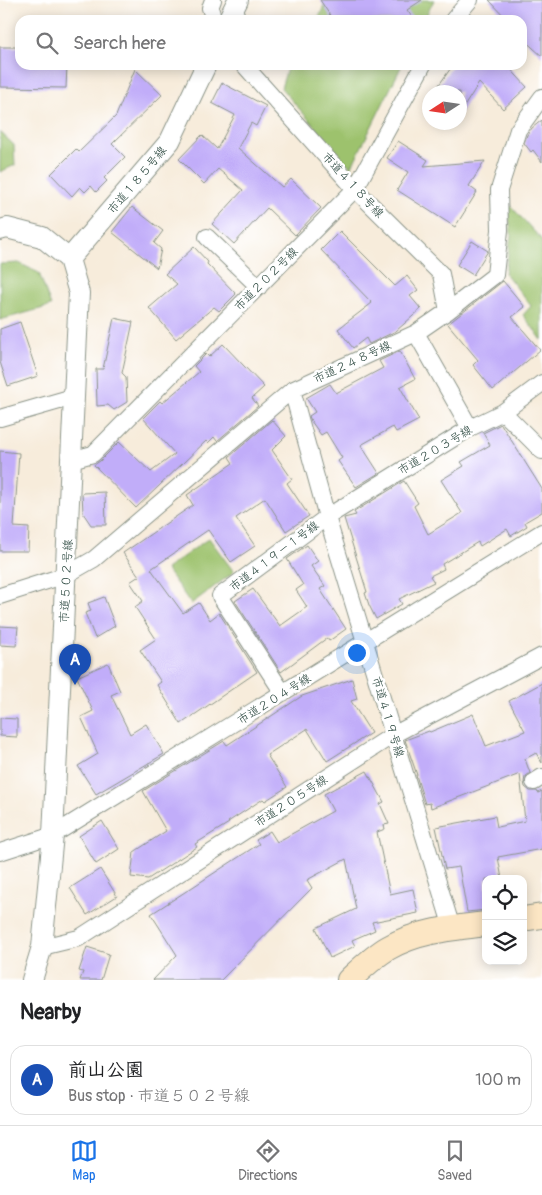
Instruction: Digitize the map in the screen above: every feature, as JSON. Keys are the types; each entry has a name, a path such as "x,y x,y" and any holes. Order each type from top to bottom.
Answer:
{"main road":[{"path":"527,918 542,916"},
{"path":"349,980 388,948 417,936 452,928 482,924"}],"street":[{"path":"212,0 210,8 212,15"},
{"path":"230,15 238,0"},
{"path":"458,15 470,0"},
{"name":"市道１８５号線","path":"69,259 170,141 204,70"},
{"name":"市道４１８号線","path":"248,70 355,189 441,274 448,311"},
{"name":"市道２０２号線","path":"71,460 93,454 355,189 421,70"},
{"name":"市道２４８号線","path":"0,596 66,575 94,559 292,390 416,333 494,275 500,230 498,190 518,130 542,97"},
{"path":"0,230 6,228 42,237 69,259"},
{"path":"207,237 259,287"},
{"name":"市道５０２号線","path":"32,980 42,947 53,836 79,292 69,259"},
{"path":"416,333 470,428"},
{"name":"市道２０３号線","path":"327,517 470,428 503,412 542,383"},
{"name":"市道４１９号線","path":"292,390 327,517 452,928"},
{"path":"0,418 73,397"},
{"path":"503,412 542,451"},
{"name":"市道４１９－１号線","path":"283,693 220,596 327,517"},
{"name":"市道２０４号線","path":"0,852 53,836 542,532"},
{"name":"市道２０５号線","path":"42,947 79,938 393,735 542,656"}],"green space":[{"path":"325,0 434,0 426,15 320,15"},
{"path":"286,70 400,70 351,168 281,88"},
{"path":"0,132 14,145 15,165 0,172"},
{"path":"508,203 542,240 542,340 523,315 531,306 505,273 511,235"},
{"path":"19,263 39,273 51,306 0,320 0,264"},
{"path":"209,538 234,572 191,604 166,569"}],"building":[{"path":"320,0 422,0 407,10 410,15 330,15"},
{"path":"489,0 542,0 542,56 527,42 527,15 503,15"},
{"path":"0,47 15,47 15,70 67,70 66,88 0,87"},
{"path":"135,70 162,95 112,144 125,157 104,178 107,181 96,192 91,186 85,192 80,187 72,196 51,174 76,149 79,152 116,116"},
{"path":"449,70 512,70 527,87 503,109 479,83 467,102 467,85 439,85"},
{"path":"222,83 266,106 256,126 251,123 238,148 282,187 291,179 321,208 295,235 267,208 234,244 212,224 243,190 218,169 204,184 179,159 202,135 217,149 235,115 212,103"},
{"path":"542,120 542,162 533,150 531,152 524,143 532,128"},
{"path":"398,141 428,160 424,166 485,161 469,186 477,192 455,227 397,190 408,172 387,158"},
{"path":"132,207 163,231 154,243 161,249 157,268 112,232"},
{"path":"340,231 395,286 407,276 418,290 410,296 421,309 396,331 369,344 366,338 353,348 338,329 372,303 321,250"},
{"path":"472,241 488,251 473,275 457,265"},
{"path":"194,247 208,262 207,264 236,294 219,311 214,307 176,339 149,308 177,284 165,274"},
{"path":"503,281 525,307 512,317 540,350 493,390 473,365 478,360 448,324"},
{"path":"114,318 133,322 122,373 126,377 127,402 114,410 108,405 97,406 96,369 103,369"},
{"path":"20,322 38,376 8,386 0,362 0,329"},
{"path":"223,344 264,387 252,398 258,406 217,441 214,437 208,443 206,441 136,508 94,465 119,442 151,472 175,454 143,418 160,401 162,403 199,372 194,366 206,354 209,357"},
{"path":"400,351 415,379 400,387 419,420 396,432 393,427 361,445 379,473 356,487 338,461 342,458 326,432 321,435 311,421 309,416 315,412 306,398 330,384 336,393 383,368 379,361"},
{"path":"272,420 286,436 272,450 292,479 287,483 309,516 286,531 265,498 236,518 255,546 231,562 208,530 151,569 183,613 199,603 210,620 219,613 257,672 181,724 157,685 161,682 140,650 156,639 135,607 143,601 130,582 139,576 123,553 193,505 187,495 233,463 229,457"},
{"path":"501,424 542,489 542,512 525,522 527,526 511,536 507,529 480,546 478,542 442,564 444,569 430,576 434,582 399,599 402,604 376,619 365,593 367,592 344,518 356,515 354,512 404,481 418,503 414,506 428,534 462,513 441,480 464,466 461,462 490,445 483,433"},
{"path":"0,451 19,453 14,527 29,528 28,551 0,551"},
{"path":"105,492 106,525 91,525 83,513 82,493"},
{"path":"307,545 318,561 311,566 325,586 320,589 346,629 329,641 327,638 281,672 235,601 253,589 280,626 307,607 296,590 303,585 287,559"},
{"path":"104,597 115,626 95,638 85,613 91,611 88,603"},
{"path":"0,626 18,627 16,646 0,645"},
{"path":"108,663 120,691 111,695 130,734 146,724 164,754 96,794 78,766 98,754 81,717 93,711 77,677"},
{"path":"352,679 357,699 351,701 371,733 327,761 307,729 267,755 287,787 265,801 263,799 228,822 195,844 197,847 148,879 131,877 134,852 166,831 143,791 224,741 227,745 302,696"},
{"path":"542,683 542,763 536,753 525,759 530,773 525,777 524,782 525,787 530,791 537,791 538,793 542,791 542,849 498,857 501,875 482,875 482,910 467,912 459,867 445,869 436,827 495,816 497,827 525,821 520,774 431,808 430,803 425,804 405,740 473,714 486,746 525,731 509,701"},
{"path":"0,718 17,719 17,737 0,736"},
{"path":"367,771 384,802 380,804 389,824 384,825 385,829 377,832 390,894 413,889 418,913 372,922 375,930 352,940 355,946 330,958 316,928 356,909 346,859 307,880 312,888 221,980 153,980 177,955 151,914 259,844 256,840 270,831 277,842 333,811 324,794"},
{"path":"102,821 119,849 96,864 79,836"},
{"path":"100,869 117,896 87,915 70,888"},
{"path":"87,947 109,954 101,980 80,980 83,972 79,971"}],"place":[{"name":"前山公園","path":"75,685"}]}
